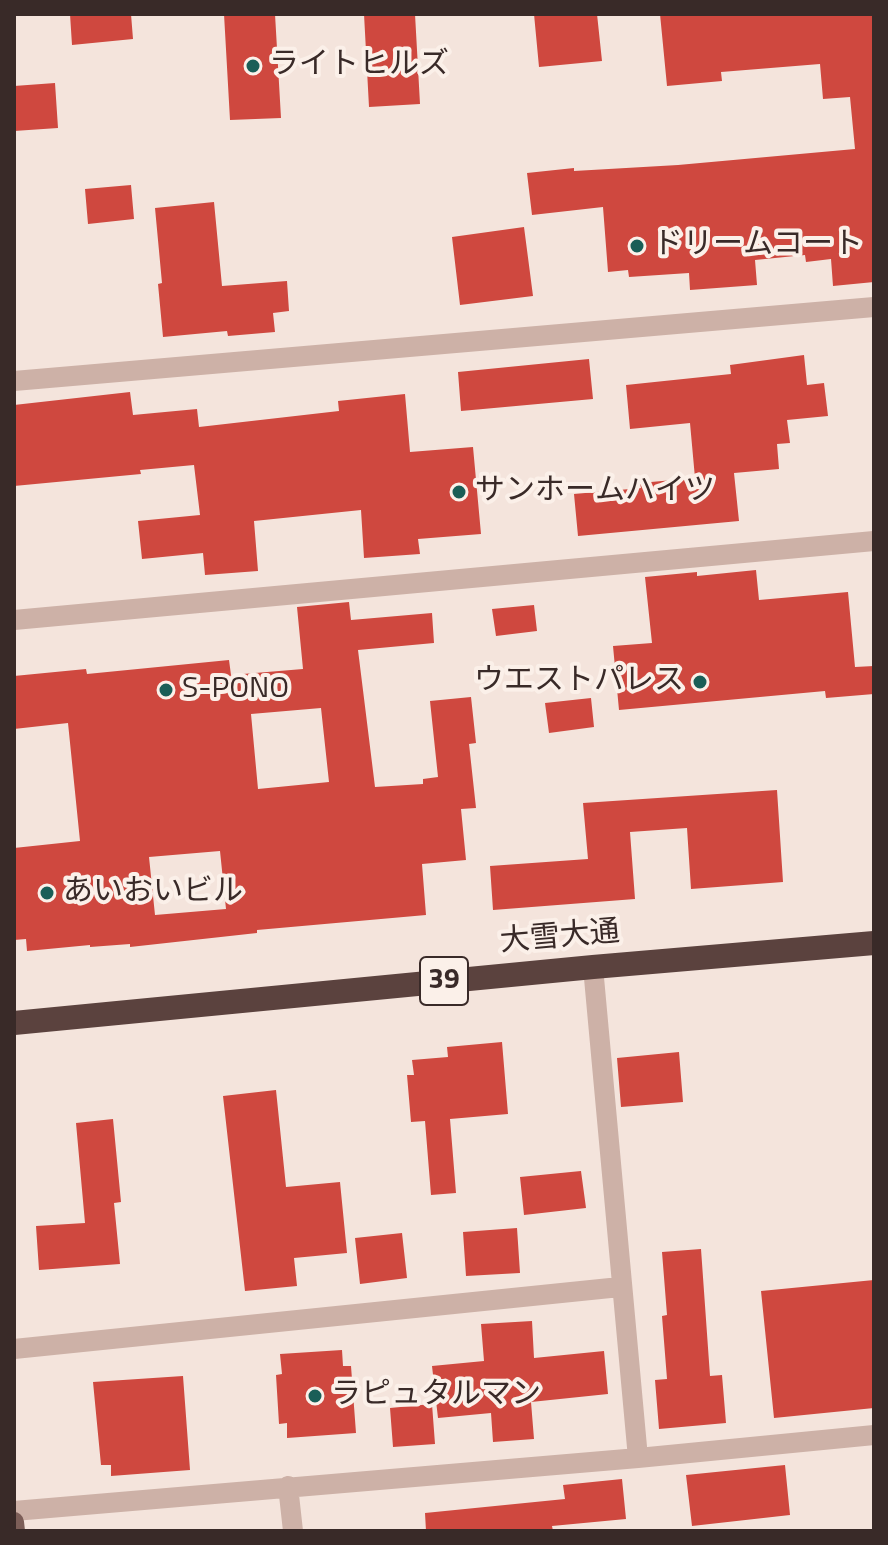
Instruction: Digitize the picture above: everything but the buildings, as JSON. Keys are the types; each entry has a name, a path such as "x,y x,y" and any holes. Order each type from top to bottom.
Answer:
{"highway":[{"name":"大雪大通","path":"14,1023 874,943"}],"main road":[{"path":"14,1522 15,1531"}],"street":[{"path":"14,381 874,307"},
{"path":"14,620 874,541"},
{"path":"593,967 638,1458"},
{"path":"14,1349 620,1287"},
{"path":"14,1511 874,1435"},
{"path":"288,1486 293,1531"}],"place":[{"name":"ライトヒルズ","path":"253,66"},
{"name":"ドリームコート","path":"637,246"},
{"name":"サンホームハイツ","path":"459,492"},
{"name":"ウエストパレス","path":"700,682"},
{"name":"S-PONO","path":"166,690"},
{"name":"あいおいビル","path":"47,893"},
{"name":"ラピュタルマン","path":"315,1396"}]}
